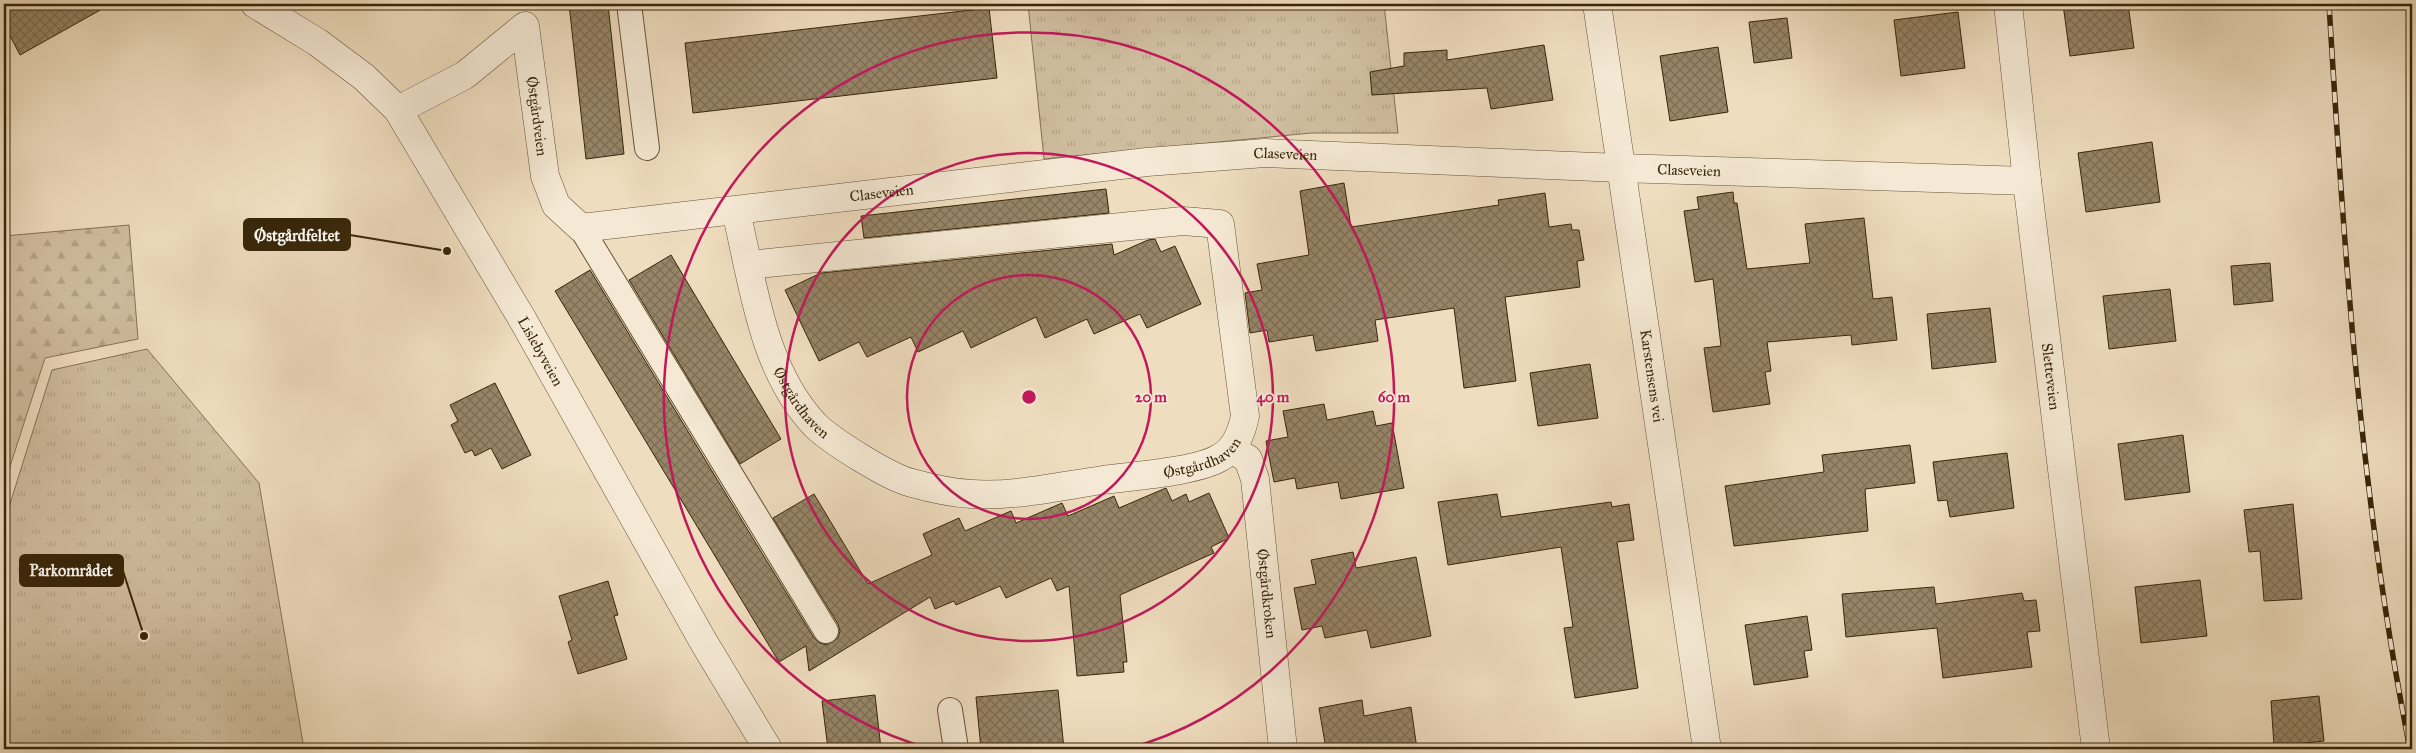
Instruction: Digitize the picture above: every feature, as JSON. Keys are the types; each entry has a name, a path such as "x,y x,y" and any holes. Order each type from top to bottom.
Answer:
{"street":[{"name":"Lislebyveien","path":"255,4 317,42 364,77 398,110 524,322 698,632 768,749"},
{"name":"Karstensens vei","path":"1598,4 1620,168 1707,749"},
{"name":"Sletteveien","path":"2008,4 2027,181 2096,749"},
{"name":"Østgårdveien","path":"398,110 465,75 524,15"},
{"name":"Østgårdveien","path":"524,15 545,176 556,205 581,228"},
{"name":"Claseveien","path":"581,228 1147,162 1266,153 1620,168 2027,181"},
{"name":"Østgårdhaven","path":"736,211 749,265 766,335 774,360 806,414 817,426 863,459 903,480 971,494 1004,494 1168,472 1210,462 1222,457 1231,448 1242,428 1245,416 1220,224 1183,221 749,265"},
{"name":"Østgårdkroken","path":"1231,448 1248,459 1256,479 1283,749"}],"lane":[{"path":"629,4 647,148"},
{"path":"581,228 826,631"},
{"path":"950,710 956,749"}],"green space":[{"path":"1028,4 1384,4 1398,133 1311,133 1044,159"},
{"path":"129,225 138,339 45,358 4,485 4,236"},
{"path":"147,349 259,483 304,749 4,749 4,523 52,370"}],"building":[{"path":"4,4 111,4 20,55 4,24"},
{"path":"569,4 608,4 624,154 586,159"},
{"path":"2063,4 2128,4 2134,48 2070,56"},
{"path":"989,8 997,78 693,113 685,43"},
{"path":"1958,12 1965,68 1901,76 1894,20"},
{"path":"1787,18 1792,58 1754,63 1749,22"},
{"path":"1544,45 1553,100 1491,109 1487,88 1372,95 1370,72 1404,66 1404,53 1447,50 1447,60"},
{"path":"1718,47 1728,112 1670,121 1660,56"},
{"path":"2152,142 2160,202 2086,212 2078,153"},
{"path":"1344,183 1351,227 1499,205 1498,200 1545,193 1549,227 1571,224 1572,230 1579,230 1584,260 1577,261 1580,287 1505,297 1516,381 1464,388 1454,308 1375,320 1378,341 1316,351 1313,335 1269,342 1267,330 1250,333 1245,293 1262,290 1257,264 1309,255 1300,191"},
{"path":"1106,189 1109,213 864,238 861,216"},
{"path":"1733,192 1734,203 1737,203 1747,269 1810,263 1805,224 1864,218 1873,299 1892,297 1897,340 1852,345 1851,335 1767,342 1771,371 1765,372 1770,404 1713,412 1704,348 1721,346 1713,279 1695,282 1684,211 1699,209 1697,197"},
{"path":"1155,239 1161,252 1175,246 1201,304 1147,328 1140,314 1094,334 1087,319 1045,338 1036,317 971,348 963,331 918,352 911,337 867,357 859,342 819,361 785,290 821,273 1112,244 1114,255 1148,240"},
{"path":"671,255 781,439 740,464 629,280"},
{"path":"2270,263 2273,301 2234,305 2231,266"},
{"path":"590,270 814,638 820,643 827,645 838,638 840,631 838,624 773,518 814,494 868,584 932,555 923,534 959,518 965,531 1011,511 1016,523 1062,503 1068,516 1114,496 1119,508 1166,488 1172,501 1186,494 1189,502 1209,493 1229,538 1211,547 1214,553 1120,595 1127,662 1123,662 1124,672 1077,676 1069,586 1057,591 1051,578 1006,598 1000,586 956,605 954,601 935,609 930,597 809,671 806,646 779,662 555,291"},
{"path":"2170,289 2176,341 2109,349 2103,296"},
{"path":"1990,308 1996,362 1932,369 1927,314"},
{"path":"1590,364 1598,418 1538,426 1530,373"},
{"path":"495,383 531,455 502,469 491,448 475,456 472,450 465,453 451,425 458,421 450,405"},
{"path":"1324,404 1327,420 1373,411 1376,426 1392,423 1404,488 1341,499 1338,482 1297,489 1295,478 1274,482 1266,441 1288,437 1283,411"},
{"path":"2183,435 2190,492 2125,500 2118,444"},
{"path":"1910,445 1915,483 1865,489 1868,531 1734,546 1725,486 1824,472 1822,455"},
{"path":"2007,453 2014,508 1950,517 1947,500 1938,501 1933,462"},
{"path":"1497,494 1501,517 1611,502 1612,507 1629,504 1634,540 1617,542 1638,688 1575,698 1564,628 1573,627 1561,547 1448,565 1438,502"},
{"path":"2293,504 2302,599 2264,601 2260,551 2249,552 2244,510"},
{"path":"1353,552 1356,568 1416,557 1431,636 1371,648 1367,630 1325,638 1322,626 1302,630 1294,588 1316,584 1311,560"},
{"path":"2200,580 2207,636 2141,643 2135,587"},
{"path":"608,581 618,615 614,616 627,659 578,674 568,642 572,640 559,596"},
{"path":"1934,587 1936,604 2022,593 2024,601 2036,600 2040,631 2027,632 2032,667 1943,678 1937,628 1846,637 1842,594"},
{"path":"1807,616 1812,650 1804,651 1808,677 1754,685 1745,625"},
{"path":"1058,690 1064,749 981,749 976,697"},
{"path":"875,695 881,749 828,749 822,701"},
{"path":"2319,696 2324,741 2274,746 2271,701"},
{"path":"1362,700 1364,716 1411,707 1417,749 1326,749 1319,708"}],"railway":[{"path":"2329,4 2348,285 2367,471 2393,657 2410,749"}],"place":[{"name":"Østgårdfeltet","path":"447,251"},
{"name":"Parkområdet","path":"144,636"}]}
